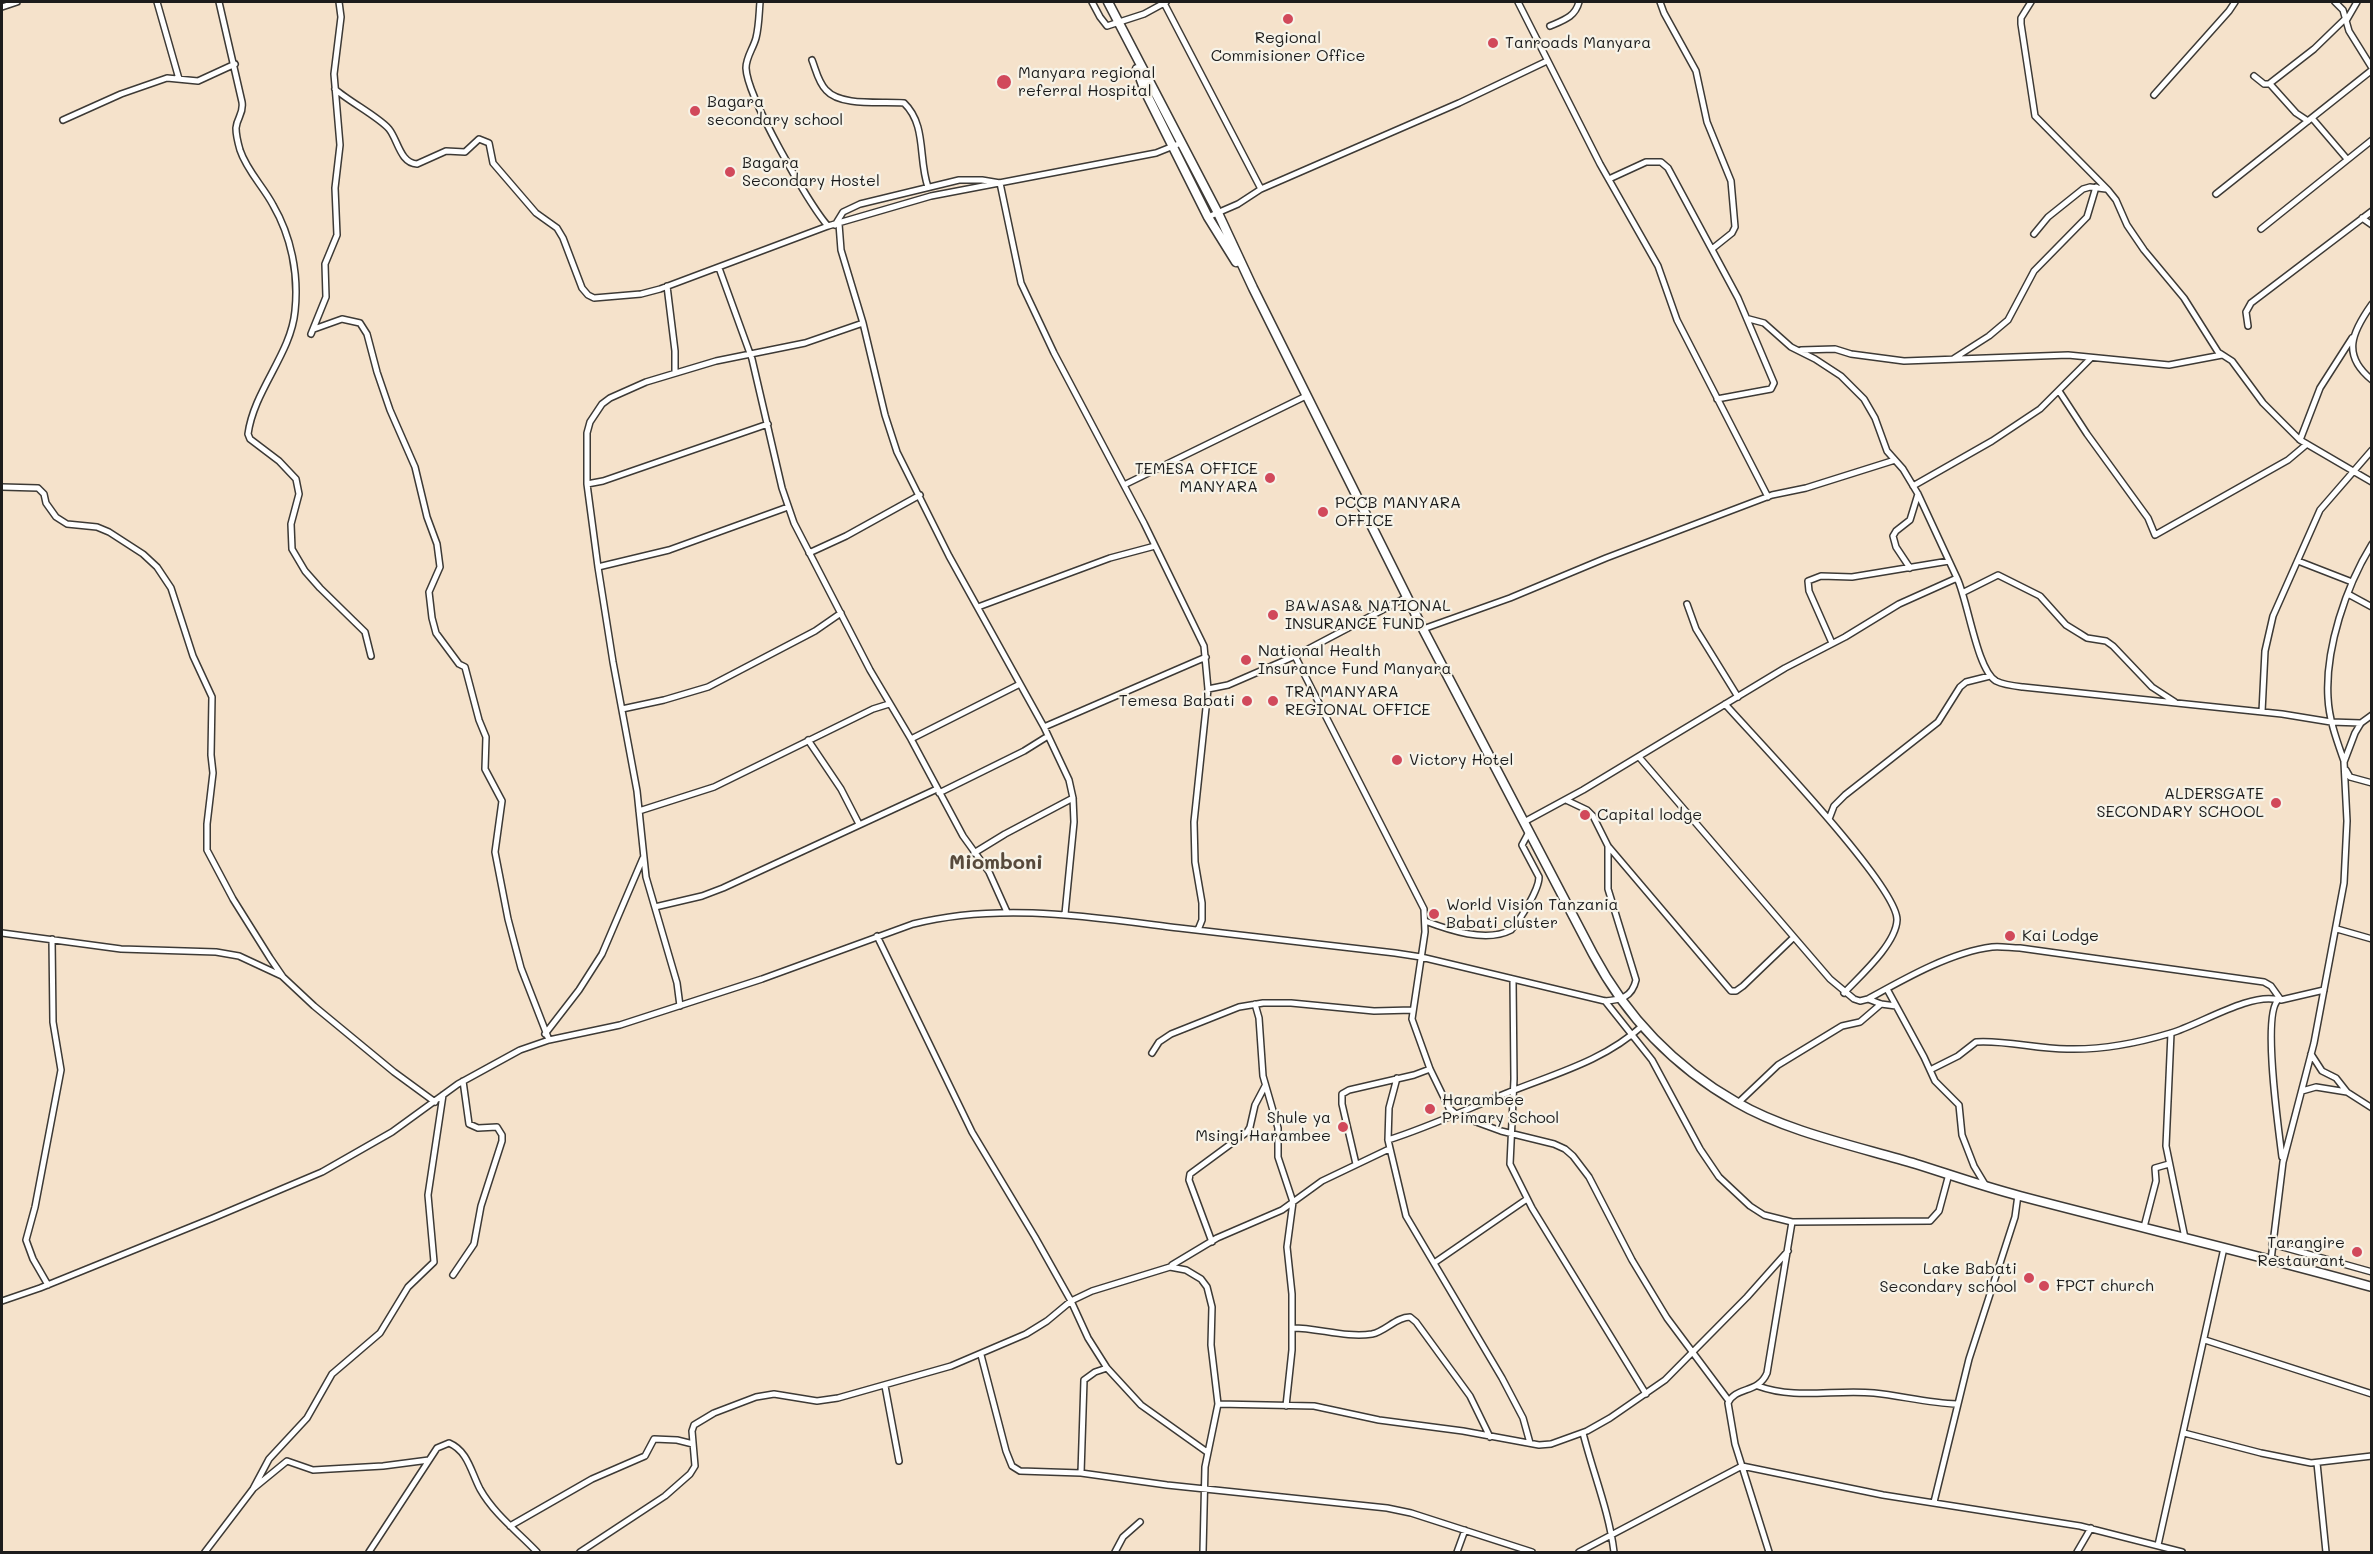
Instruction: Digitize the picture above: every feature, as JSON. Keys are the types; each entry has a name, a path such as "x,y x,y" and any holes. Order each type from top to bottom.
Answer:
{"highway":[{"path":"1108,2 1126,37 1145,91 1218,213 1306,396 1423,629 1607,980 1642,1026 1686,1068 1738,1103 1816,1135 2018,1195 2372,1287"},
{"path":"1177,145 1208,217 1253,288"}],"street":[{"path":"2,7 17,2"},
{"path":"157,2 179,79"},
{"path":"219,2 235,64 243,109 236,126 240,150 253,176 273,204 288,235 297,285 290,336 273,368 248,434 250,439 279,461 296,479 299,494 291,524 292,549 305,571 320,588 363,629 371,656"},
{"path":"310,334 326,297 326,264 337,235 335,188 340,145 335,58 341,17 339,2"},
{"path":"760,2 755,39 746,60 750,84 773,135 808,200 828,226"},
{"path":"1092,2 1107,26 1144,14 1166,2 1261,189"},
{"path":"1518,2 1609,179 1658,266 1677,320 1768,497"},
{"path":"1550,26 1575,13 1578,2"},
{"path":"1660,2 1696,71 1707,122 1731,181 1735,227 1732,233 1712,249"},
{"path":"2031,2 2021,24 2035,116 2116,200 2127,225 2144,250 2172,282 2222,356 2232,361 2253,391 2300,440 2372,482"},
{"path":"2154,96 2235,2"},
{"path":"2216,194 2372,69 2349,31 2343,10 2335,2"},
{"path":"2254,76 2264,84 2270,84 2314,49 2346,19 2357,2"},
{"path":"812,60 823,87 837,98 863,102 904,103 910,108 920,135 924,176 928,187"},
{"path":"1208,217 1261,189 1459,103 1547,61"},
{"path":"63,120 121,94 167,78 198,81 235,64"},
{"path":"2270,84 2296,114 2310,119 2347,159"},
{"path":"335,89 388,129 406,160 412,164 446,152 465,152 474,141 479,139 489,143 496,168 536,213 557,228 582,288 594,298 641,294 719,268 828,226 931,196 1156,153 1177,145"},
{"path":"2261,229 2372,140"},
{"path":"1609,179 1646,162 1661,162 1673,174 1749,320 1774,380 1773,387 1717,399"},
{"path":"1000,183 959,180 928,187 851,207 843,212 837,224 841,250 863,323 887,424 897,452 949,556 1044,727 1069,780 1073,798 1074,822 1065,914"},
{"path":"1000,183 1021,283 1054,353 1200,636 1206,657 1208,689 1194,822 1194,849 1202,903 1202,920 1198,930"},
{"path":"1953,359 1989,336 2008,320 2034,272 2087,217 2096,188"},
{"path":"2034,234 2048,217 2083,189 2108,190"},
{"path":"2248,326 2246,312 2251,303 2372,211"},
{"path":"2362,218 2372,225"},
{"path":"719,268 750,354 788,507 809,553 889,704 974,853 989,872 1007,912"},
{"path":"667,285 675,344 675,373"},
{"path":"2300,440 2320,388 2372,304"},
{"path":"314,328 342,319 360,323 367,334 376,372 390,410 415,467 427,517 437,544 440,567 429,592 432,618 436,633 459,664 465,668 485,735 485,769 502,801 495,852 504,897 521,968 549,1040"},
{"path":"1749,320 1764,323 1791,347 1815,359 1852,386 1864,399 1875,418 1883,443 1918,494 1964,591 1981,660 1990,676 2003,684 2023,687 2262,712 2331,722 2361,723"},
{"path":"680,1006 677,983 646,877 639,811 598,567 587,484 586,439 590,422 595,413 610,398 646,382 750,354 805,343 863,323"},
{"path":"2352,338 2356,365 2372,380"},
{"path":"1797,350 1834,350 1904,361 2068,355 2169,365 2222,356"},
{"path":"1912,486 2013,428 2040,409 2091,358"},
{"path":"2059,391 2148,518 2155,535 2288,460 2307,444"},
{"path":"1124,485 1306,396"},
{"path":"587,484 603,481 768,424"},
{"path":"2262,712 2268,634 2273,615 2320,510 2372,450"},
{"path":"1423,629 1510,598 1606,558 1768,497 1895,460"},
{"path":"2,487 38,488 44,494 46,503 56,517 67,524 97,527 109,532 143,554 157,567 171,588 194,656 212,697 213,773 207,824 207,850 233,899 283,977 362,1047 435,1102"},
{"path":"1910,568 1896,547 1893,536 1910,520 1918,494"},
{"path":"809,553 846,536 920,495"},
{"path":"598,567 669,550 788,507"},
{"path":"2372,544 2348,594 2329,661 2328,699 2331,722 2348,776 2372,783"},
{"path":"978,607 1101,561 1155,546"},
{"path":"1832,643 1809,591 1808,581 1821,576 1852,577 1949,561"},
{"path":"2298,561 2352,582"},
{"path":"1964,591 1998,575 2024,587 2040,596 2071,629 2087,638 2100,639 2113,646 2152,687 2176,703"},
{"path":"1524,822 1566,800 1725,704 1899,604 1957,578"},
{"path":"2348,594 2372,607"},
{"path":"1208,689 1228,685 1295,656 1407,597"},
{"path":"1687,604 1696,629 1738,697"},
{"path":"622,709 689,693 718,682 815,631 841,613"},
{"path":"1295,656 1316,701 1419,896 1425,921 1422,957 1413,1010 1414,1027 1430,1069 1449,1108 1457,1115 1513,1135 1554,1143 1565,1149 1579,1163 1596,1189 1632,1260 1656,1300 1729,1401 1732,1432 1769,1552"},
{"path":"1044,727 1206,657"},
{"path":"1829,819 1834,806 1845,795 1938,722 1960,687 1966,682 1990,676"},
{"path":"911,739 1020,684"},
{"path":"639,811 714,787 873,709 889,704"},
{"path":"1725,704 1829,819 1893,905 1897,919 1893,934 1882,951 1844,993"},
{"path":"2271,1260 2283,1162 2311,1054 2337,929 2347,846 2344,762 2361,723 2372,715"},
{"path":"655,907 702,896 723,888 859,824 938,791 1029,748 1048,736"},
{"path":"808,740 841,789 859,824"},
{"path":"1639,757 1793,938 1844,993 1860,1001 1972,951 1994,947 2264,982 2273,988 2278,1000"},
{"path":"974,853 1073,798"},
{"path":"1566,800 1587,810 1593,816 1608,846 1731,991 1736,991 1743,986 1793,938"},
{"path":"1425,921 1449,929 1478,934 1504,934 1510,930 1536,891 1539,882 1539,877 1522,845 1529,832"},
{"path":"2,1301 48,1285 322,1172 392,1132 443,1095 505,1056 549,1040 599,1031 680,1006 793,968 877,936 937,918 975,912 1065,914 1422,957 1605,1001 1621,1000 1631,992 1636,980 1608,889 1608,846"},
{"path":"545,1034 579,990 602,954 644,856"},
{"path":"2337,929 2372,939"},
{"path":"2,933 122,949 216,952 239,956 283,977"},
{"path":"877,936 972,1132 1071,1301 1088,1338 1107,1368 1141,1405 1187,1440 1207,1452"},
{"path":"48,1285 33,1259 26,1240 35,1207 61,1070 53,1022 52,939"},
{"path":"1513,980 1513,1090 1511,1102 1513,1135 1510,1164 1527,1199 1646,1394"},
{"path":"1887,989 1936,1083 1959,1105 1960,1125 1965,1143 1974,1166 1986,1186"},
{"path":"1930,1070 1958,1056 1976,1042 2006,1042 2067,1049 2127,1043 2171,1033 2261,999 2270,997 2278,1000 2324,990"},
{"path":"1868,999 1896,1006"},
{"path":"2278,1000 2274,1006 2272,1045 2274,1088 2283,1162"},
{"path":"1605,1001 1652,1060 1700,1149 1719,1177 1750,1206 1764,1215 1792,1222 1818,1223 1930,1221 1939,1211 1949,1174"},
{"path":"1152,1053 1159,1042 1171,1034 1233,1009 1255,1004 1291,1003 1359,1010 1413,1010"},
{"path":"1255,1004 1259,1018 1260,1057 1265,1086 1278,1128 1276,1146 1281,1170 1293,1202 1287,1247 1293,1328 1286,1406"},
{"path":"1738,1103 1778,1065 1842,1026 1860,1022 1881,1004"},
{"path":"1388,1140 1457,1115 1513,1090 1590,1061 1631,1036 1642,1026"},
{"path":"2171,1033 2166,1125 2169,1164 2185,1238"},
{"path":"2311,1054 2322,1071 2339,1080 2347,1092"},
{"path":"1356,1164 1342,1104 1342,1094 1349,1090 1430,1069"},
{"path":"1397,1078 1389,1108 1388,1140 1406,1216 1511,1393 1523,1418 1530,1443"},
{"path":"453,1275 474,1244 484,1197 502,1141 502,1135 497,1126 478,1128 470,1124 464,1081"},
{"path":"1212,1242 1190,1180 1190,1174 1246,1132 1250,1127 1255,1105 1265,1086"},
{"path":"2302,1091 2316,1087 2347,1092 2372,1108"},
{"path":"206,1552 253,1489 269,1459 307,1418 332,1374 380,1333 408,1287 434,1262 428,1195 443,1095"},
{"path":"580,1552 681,1483 694,1466 692,1431 697,1422 714,1413 756,1397 774,1394 817,1401 838,1398 885,1386 981,1355 1026,1334 1071,1301 1118,1282 1170,1267 1212,1242 1282,1210 1322,1181 1389,1149"},
{"path":"2144,1227 2156,1181 2155,1168 2169,1164"},
{"path":"1934,1502 1957,1404 2015,1217 2018,1195"},
{"path":"1434,1263 1527,1199"},
{"path":"1729,1401 1736,1395 1758,1386 1767,1373 1792,1222"},
{"path":"2272,1244 2372,1272"},
{"path":"2158,1545 2224,1248"},
{"path":"1218,1404 1323,1407 1379,1420 1530,1443 1551,1444 1583,1433 1610,1418 1665,1380 1747,1297 1788,1251"},
{"path":"1170,1267 1179,1267 1195,1274 1207,1287 1212,1307 1212,1345 1218,1404 1207,1452 1203,1552"},
{"path":"1293,1328 1372,1334 1382,1331 1402,1318 1410,1317 1470,1396 1490,1437"},
{"path":"2205,1340 2372,1394"},
{"path":"981,1355 1012,1466 1020,1471 1080,1473 1387,1508 1532,1552"},
{"path":"1080,1473 1084,1380 1095,1372 1107,1368"},
{"path":"885,1386 899,1461"},
{"path":"1758,1386 1812,1395 1873,1393 1957,1404"},
{"path":"1583,1433 1612,1534 1614,1552"},
{"path":"2184,1433 2261,1453 2317,1463 2372,1456"},
{"path":"510,1526 592,1479 646,1455 654,1439 677,1440 693,1444"},
{"path":"369,1552 429,1460 438,1448 449,1443 459,1447 489,1503 537,1552"},
{"path":"253,1489 287,1461 313,1470 383,1466 429,1460"},
{"path":"2317,1463 2326,1552"},
{"path":"1579,1552 1679,1502 1742,1466 1855,1490 2091,1528 2158,1545 2171,1551 2182,1552"},
{"path":"1115,1552 1124,1537 1140,1522"},
{"path":"2077,1552 2091,1528"},
{"path":"1457,1552 1465,1530"}],"place":[{"name":"Regional Commisioner Office","path":"1288,19"},
{"name":"Tanroads Manyara","path":"1493,43"},
{"name":"Manyara regional referral Hospital","path":"1004,82"},
{"name":"Bagara secondary school","path":"695,111"},
{"name":"Bagara Secondary Hostel","path":"730,172"},
{"name":"TEMESA OFFICE MANYARA","path":"1270,478"},
{"name":"PCCB MANYARA OFFICE","path":"1323,512"},
{"name":"BAWASA& NATIONAL INSURANCE FUND","path":"1273,615"},
{"name":"National Health Insurance Fund Manyara","path":"1246,660"},
{"name":"Temesa Babati","path":"1247,701"},
{"name":"TRA MANYARA REGIONAL OFFICE","path":"1273,701"},
{"name":"Victory Hotel","path":"1397,760"},
{"name":"ALDERSGATE SECONDARY SCHOOL","path":"2276,803"},
{"name":"Capital lodge","path":"1585,815"},
{"name":"World Vision Tanzania Babati cluster","path":"1434,914"},
{"name":"Kai Lodge","path":"2010,936"},
{"name":"Harambee Primary School","path":"1430,1109"},
{"name":"Shule ya Msingi Harambee","path":"1343,1127"},
{"name":"Tarangire Restaurant","path":"2357,1252"},
{"name":"Lake Babati Secondary school","path":"2029,1278"},
{"name":"FPCT church","path":"2044,1286"}],"district":[{"name":"Miomboni","path":"996,863"}]}
